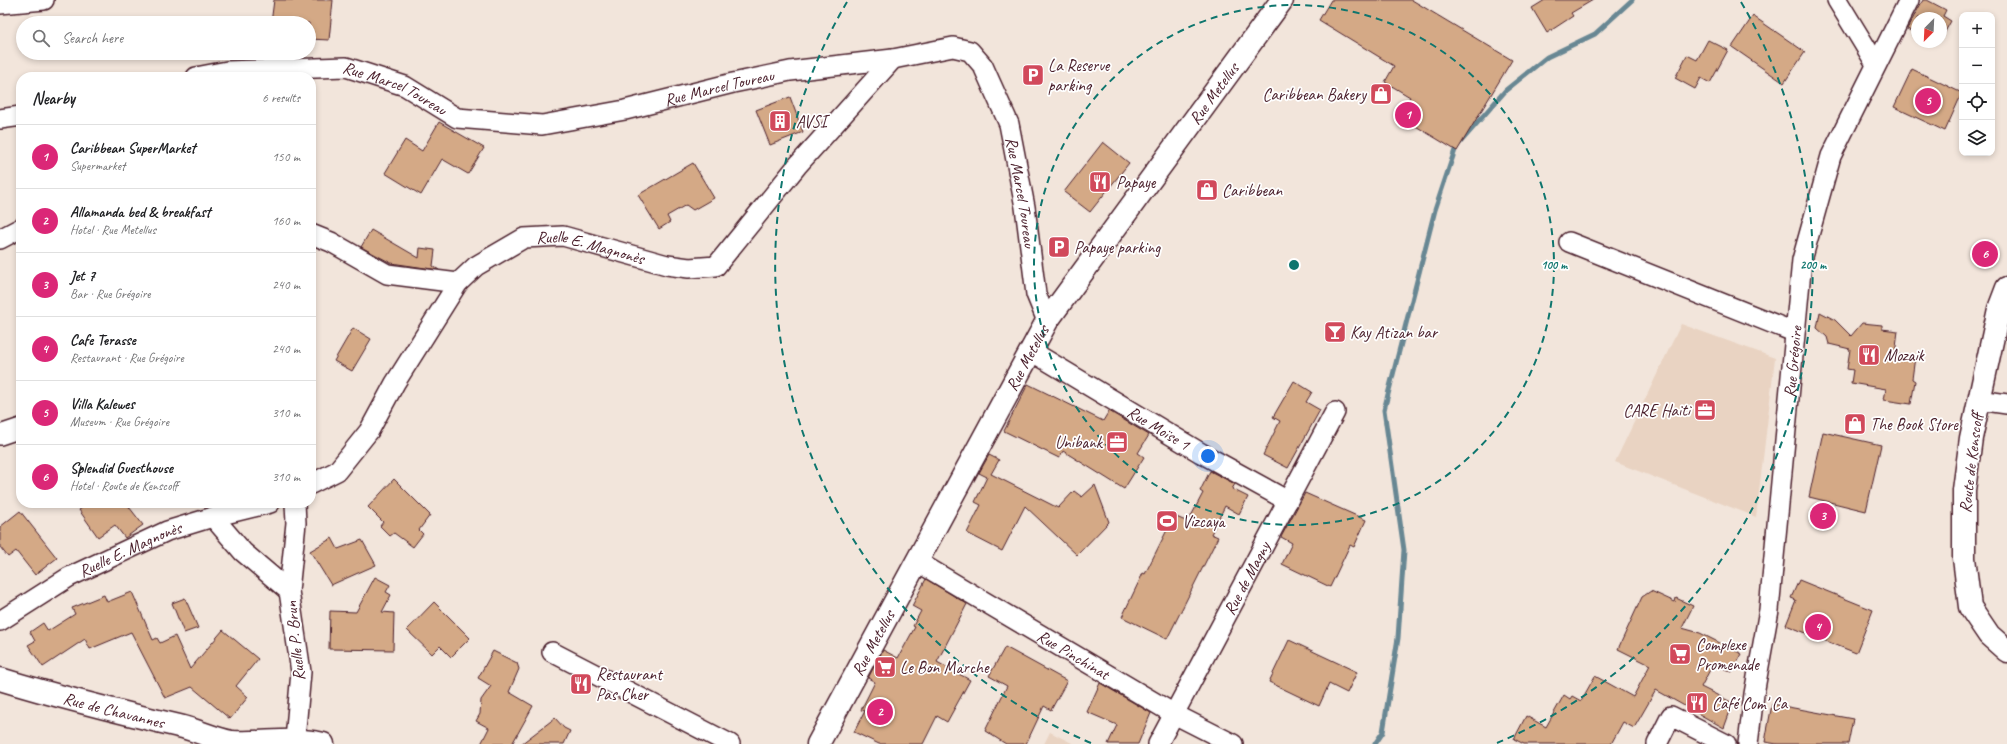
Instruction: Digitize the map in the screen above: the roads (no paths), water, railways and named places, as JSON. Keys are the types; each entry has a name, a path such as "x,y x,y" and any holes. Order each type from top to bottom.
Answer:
{"street":[{"path":"0,4 44,0"},
{"name":"Rue Metellus","path":"818,744 1047,321 1282,0"},
{"path":"1837,0 1876,64"},
{"name":"Rue Grégoire","path":"1748,744 1754,694 1769,610 1794,332 1802,260 1831,156 1909,0"},
{"name":"Rue Marcel Toureau","path":"287,72 346,67 405,86 457,118 542,125 625,110 733,83 790,71 893,59 953,47 970,51 983,66 1009,124 1025,207 1036,294 1047,321"},
{"name":"Ruelle E. Magnonès","path":"316,482 337,471 369,431 395,383 458,283 476,266 524,238 563,236 667,265 689,268 716,266 797,166 893,59"},
{"name":"Rue Marcel Toureau","path":"218,72 227,70 259,72"},
{"path":"0,119 16,117"},
{"path":"0,239 16,231"},
{"path":"316,236 332,242 387,274 458,283"},
{"path":"1569,242 1794,332"},
{"name":"Route de Kenscoff","path":"2007,288 1999,309 1979,400 1971,438 1964,490 1964,558 1970,607 1989,635 2007,651"},
{"name":"Rue Moïse 1","path":"1031,351 1201,453 1288,501"},
{"path":"1979,400 2007,404"},
{"name":"Rue de Magny","path":"1158,744 1335,412"},
{"path":"0,435 16,430"},
{"name":"Ruelle E. Magnonès","path":"0,621 69,577 167,532 213,517 250,508"},
{"name":"Ruelle P. Brun","path":"295,740 301,672 289,591 296,523 296,508"},
{"name":"Ruelle P. Brun","path":"213,517 243,552 289,591"},
{"name":"Rue Pinchinat","path":"916,561 1174,714 1232,744"},
{"path":"552,652 730,744"},
{"name":"Rue de Chavannes","path":"0,679 78,702 186,728 231,742 295,740 323,744"},
{"path":"1657,744 1671,716 1726,744"}],"waterway":[{"path":"1375,744 1383,732 1398,638 1404,550 1384,410 1435,210 1456,147 1506,90 1547,57 1595,34 1632,0"}],"place":[{"name":"La Reserve parking","path":"1033,75"},
{"name":"Caribbean Bakery","path":"1381,94"},
{"name":"Villa Kalewes","path":"1928,101"},
{"name":"Caribbean SuperMarket","path":"1408,115"},
{"name":"AVSI","path":"780,121"},
{"name":"Papaye","path":"1100,182"},
{"name":"Caribbean","path":"1207,190"},
{"name":"Papaye parking","path":"1059,247"},
{"name":"Splendid Guesthouse","path":"1985,254"},
{"name":"Kay Atizan bar","path":"1335,332"},
{"name":"Mozaik","path":"1869,355"},
{"name":"CARE Haiti","path":"1705,410"},
{"name":"The Book Store","path":"1855,424"},
{"name":"Unibank","path":"1117,442"},
{"name":"Jet 7","path":"1823,516"},
{"name":"Vizcaya","path":"1167,521"},
{"name":"Cafe Terasse","path":"1818,627"},
{"name":"Complexe Promenade","path":"1680,654"},
{"name":"Le Bon Marche","path":"885,667"},
{"name":"Restaurant Pas Cher","path":"581,684"},
{"name":"Café Com' Ca","path":"1697,703"},
{"name":"Allamanda bed & breakfast","path":"880,712"}]}
